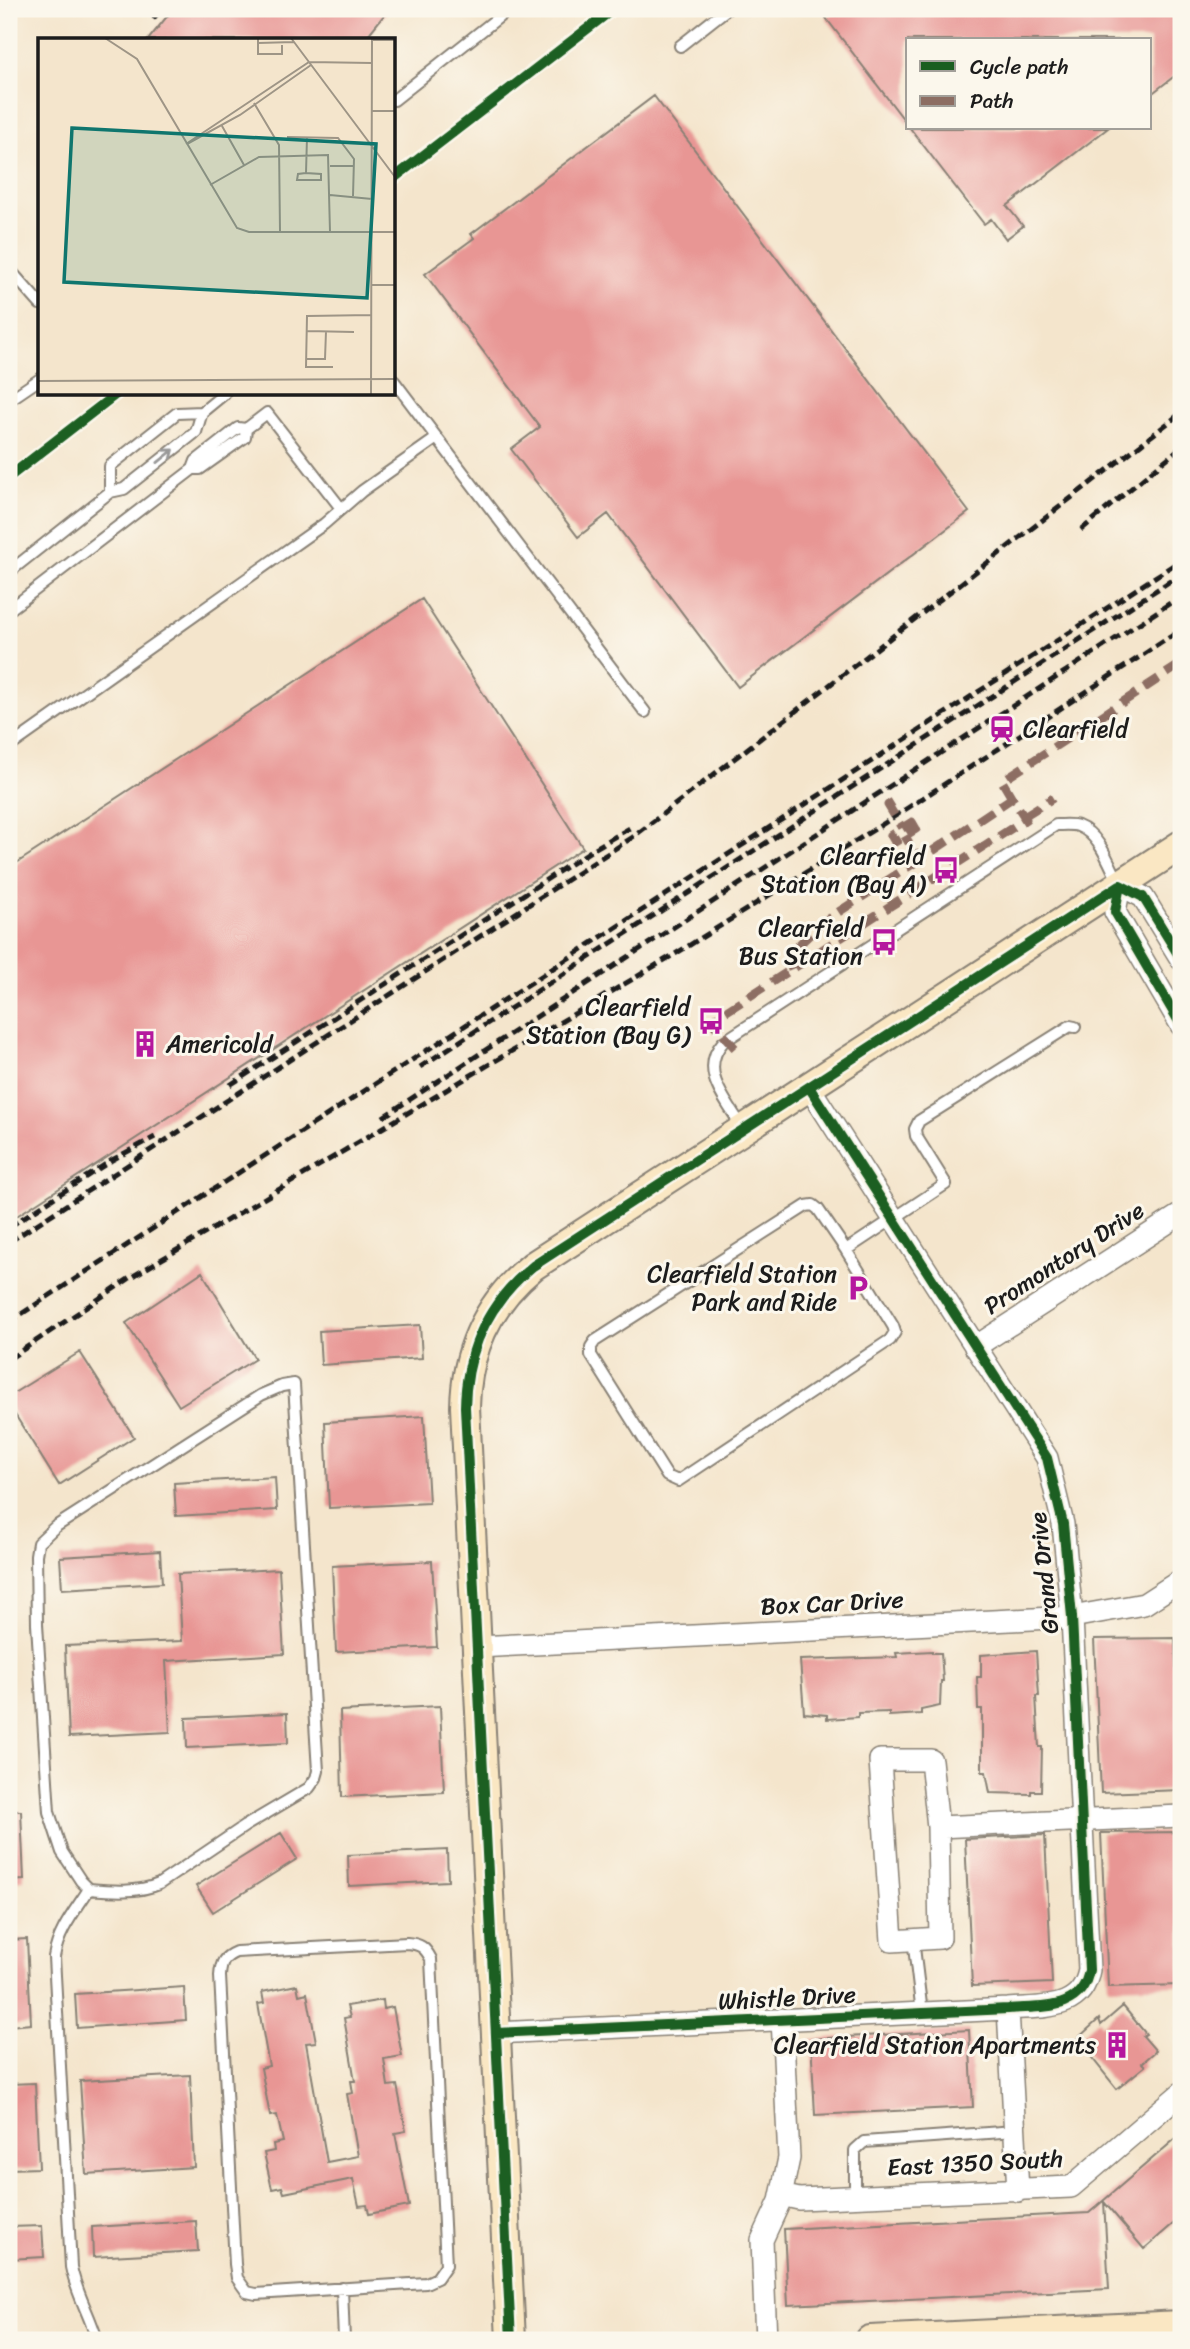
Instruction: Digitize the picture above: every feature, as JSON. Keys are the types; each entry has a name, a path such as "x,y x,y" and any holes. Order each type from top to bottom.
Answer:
{"street":[{"path":"511,2340 465,1407 470,1361 481,1329 504,1293 533,1266 1181,845"},
{"path":"1120,884 1143,897 1181,959"},
{"path":"1120,884 1115,912 1181,1025"},
{"name":"Grand Drive","path":"809,1087 1047,1458 1063,1524 1072,1617 1089,1970 1086,1984 1078,1995"},
{"name":"Promontory Drive","path":"975,1347 1181,1214"},
{"name":"Box Car Drive","path":"477,1647 1072,1617 1143,1604 1181,1580"},
{"path":"880,1760 930,1760 938,1826 940,1938 892,1941 880,1760"},
{"path":"938,1826 1181,1816"},
{"name":"Whistle Drive","path":"496,2033 1008,2009 1056,2005 1078,1995"},
{"path":"1008,2009 1018,2191"},
{"path":"766,2340 762,2240 781,2195 789,2158 782,2019"},
{"name":"East 1350 South","path":"781,2195 799,2199 1071,2187 1181,2093"},
{"path":"870,2340 1051,2336 1171,2327"}],"lane":[{"path":"396,98 509,9"},
{"path":"680,46 727,9"},
{"path":"9,269 38,301"},
{"path":"9,400 38,380"},
{"path":"396,384 645,712"},
{"path":"9,572 110,492 124,489 196,432 202,412 222,396"},
{"path":"110,492 110,466 177,413 202,412"},
{"path":"9,610 193,469 200,469 245,437 246,429 267,413 340,508"},
{"path":"9,747 324,524 340,508 437,438"},
{"path":"743,1130 713,1078 713,1059 723,1042 1056,825 1078,826 1090,835 1100,847 1120,884"},
{"path":"846,1250 946,1184 916,1136 915,1129 919,1121 1070,1026 1075,1027"},
{"path":"813,1205 818,1209 846,1250 893,1326 895,1332 890,1340 678,1480 667,1476 591,1355 596,1341 806,1206 813,1205"},
{"path":"294,1384 318,1771 316,1778 309,1788 245,1826 159,1884 134,1890 89,1889 80,1881 62,1852 49,1812 37,1624 38,1543 55,1527 261,1395 272,1389 294,1384"},
{"path":"89,1889 65,1926 54,1957 71,2267 97,2340"},
{"path":"913,1940 922,2013"},
{"path":"419,1944 426,1949 431,1959 446,2265 437,2278 426,2283 342,2288 256,2294 247,2292 237,2277 221,1964 226,1956 236,1952 419,1944"},
{"path":"855,2196 855,2150 864,2142 1015,2131"},
{"path":"342,2288 344,2340"}],"building":[{"path":"173,9 389,9 366,38 150,38"},
{"path":"838,9 1181,9 1181,71 1152,93 1152,38 906,38 906,122 826,18"},
{"path":"654,96 969,512 738,687 608,514 578,537 511,449 540,427 425,274 474,238 471,234"},
{"path":"912,130 1105,130 1007,206 1023,226 1006,239 991,219 984,224"},
{"name":"Americold","path":"422,599 583,848 9,1221 9,868"},
{"path":"202,1272 255,1359 179,1406 126,1323"},
{"path":"420,1325 422,1358 321,1365 319,1331"},
{"path":"80,1352 134,1437 59,1485 9,1405 9,1396"},
{"path":"424,1416 429,1503 329,1508 325,1422"},
{"path":"275,1477 277,1510 176,1516 174,1483"},
{"path":"160,1551 162,1583 62,1589 60,1557"},
{"path":"432,1561 437,1647 336,1652 332,1566"},
{"path":"279,1569 284,1654 166,1661 170,1732 69,1737 65,1646 182,1641 178,1574"},
{"path":"1175,1638 1181,1790 1101,1793 1094,1639"},
{"path":"1036,1651 1039,1747 1042,1747 1041,1791 1031,1791 1031,1794 990,1793 986,1772 982,1772 982,1709 978,1709 977,1677 981,1677 981,1655"},
{"path":"896,1653 941,1653 943,1681 940,1706 921,1710 921,1714 889,1716 889,1712 858,1713 858,1717 827,1719 827,1715 804,1713 800,1660 897,1657"},
{"path":"440,1706 444,1792 342,1797 340,1711"},
{"path":"287,1713 288,1743 187,1748 186,1718"},
{"path":"9,1811 21,1811 24,1880 9,1881"},
{"path":"1181,1832 1181,1985 1108,1987 1101,1833"},
{"path":"281,1833 297,1859 213,1912 196,1886"},
{"path":"1045,1835 1052,1983 972,1986 965,1839"},
{"path":"447,1850 448,1881 349,1886 348,1855"},
{"path":"27,1939 31,2024 9,2026 9,1940"},
{"path":"297,1985 299,1995 307,1993 316,2042 306,2043 327,2162 358,2156 347,2094 353,2093 351,2081 355,2081 344,2018 350,2017 347,2006 383,2000 384,2009 393,2007 402,2056 384,2059 388,2086 397,2085 406,2131 395,2133 409,2206 369,2214 367,2205 359,2206 353,2179 284,2193 282,2187 272,2189 264,2153 274,2151 273,2144 283,2142 277,2115 270,2116 261,2068 269,2066 258,2004 264,2003 262,1992"},
{"path":"184,1987 186,2020 77,2028 75,1994"},
{"name":"Clearfield Station Apartments","path":"1123,2006 1156,2051 1142,2063 1145,2066 1117,2089 1077,2039 1099,2019 1101,2025"},
{"path":"969,2030 973,2107 815,2115 811,2039"},
{"path":"190,2075 194,2167 86,2174 80,2081"},
{"path":"35,2083 39,2168 9,2169 9,2084"},
{"path":"1181,2134 1181,2217 1144,2249 1104,2202 1109,2289 788,2305 784,2229 1089,2213"},
{"path":"196,2221 198,2251 93,2257 92,2227"},
{"path":"42,2226 44,2257 9,2259 9,2227"}],"railway":[{"path":"153,19 161,9"},
{"path":"9,1242 633,837 1181,413"},
{"path":"1081,530 1181,447"},
{"path":"9,1322 1181,560"},
{"path":"420,1067 1181,574"},
{"path":"383,1117 1181,596"},
{"path":"9,1359 130,1278 685,948 886,822 1181,630"},
{"path":"230,1085 633,826"},
{"path":"9,1227 112,1160 155,1137"}],"marked path":[{"path":"1012,798 1002,781 1181,664"},
{"path":"735,1048 711,1021 1026,819 1012,798 919,860 905,836"},
{"path":"1024,816 1053,798"},
{"path":"893,802 888,805 902,828"},
{"path":"912,822 916,829 895,842 891,835 912,822"},
{"path":"792,969 788,960 789,954 823,922 919,860"}],"cycle path":[{"path":"396,176 613,9"},
{"path":"9,477 113,396"},
{"path":"1120,885 1115,912 1181,1025"},
{"path":"1120,885 1143,897 1181,959"},
{"path":"511,2340 465,1407 466,1386 475,1346 492,1311 517,1280 533,1266 1120,885"},
{"path":"496,2033 1034,2008 1069,2000 1085,1984 1089,1970 1072,1617 1063,1524 1047,1458 809,1087"}],"place":[{"name":"Clearfield","path":"1002,729"},
{"name":"Clearfield Station (Bay A)","path":"946,870"},
{"name":"Clearfield Bus Station","path":"884,942"},
{"name":"Clearfield Station (Bay G)","path":"711,1021"},
{"name":"Americold","path":"145,1044"},
{"name":"Clearfield Station Park and Ride","path":"858,1288"},
{"name":"Clearfield Station Apartments","path":"1117,2045"}]}
